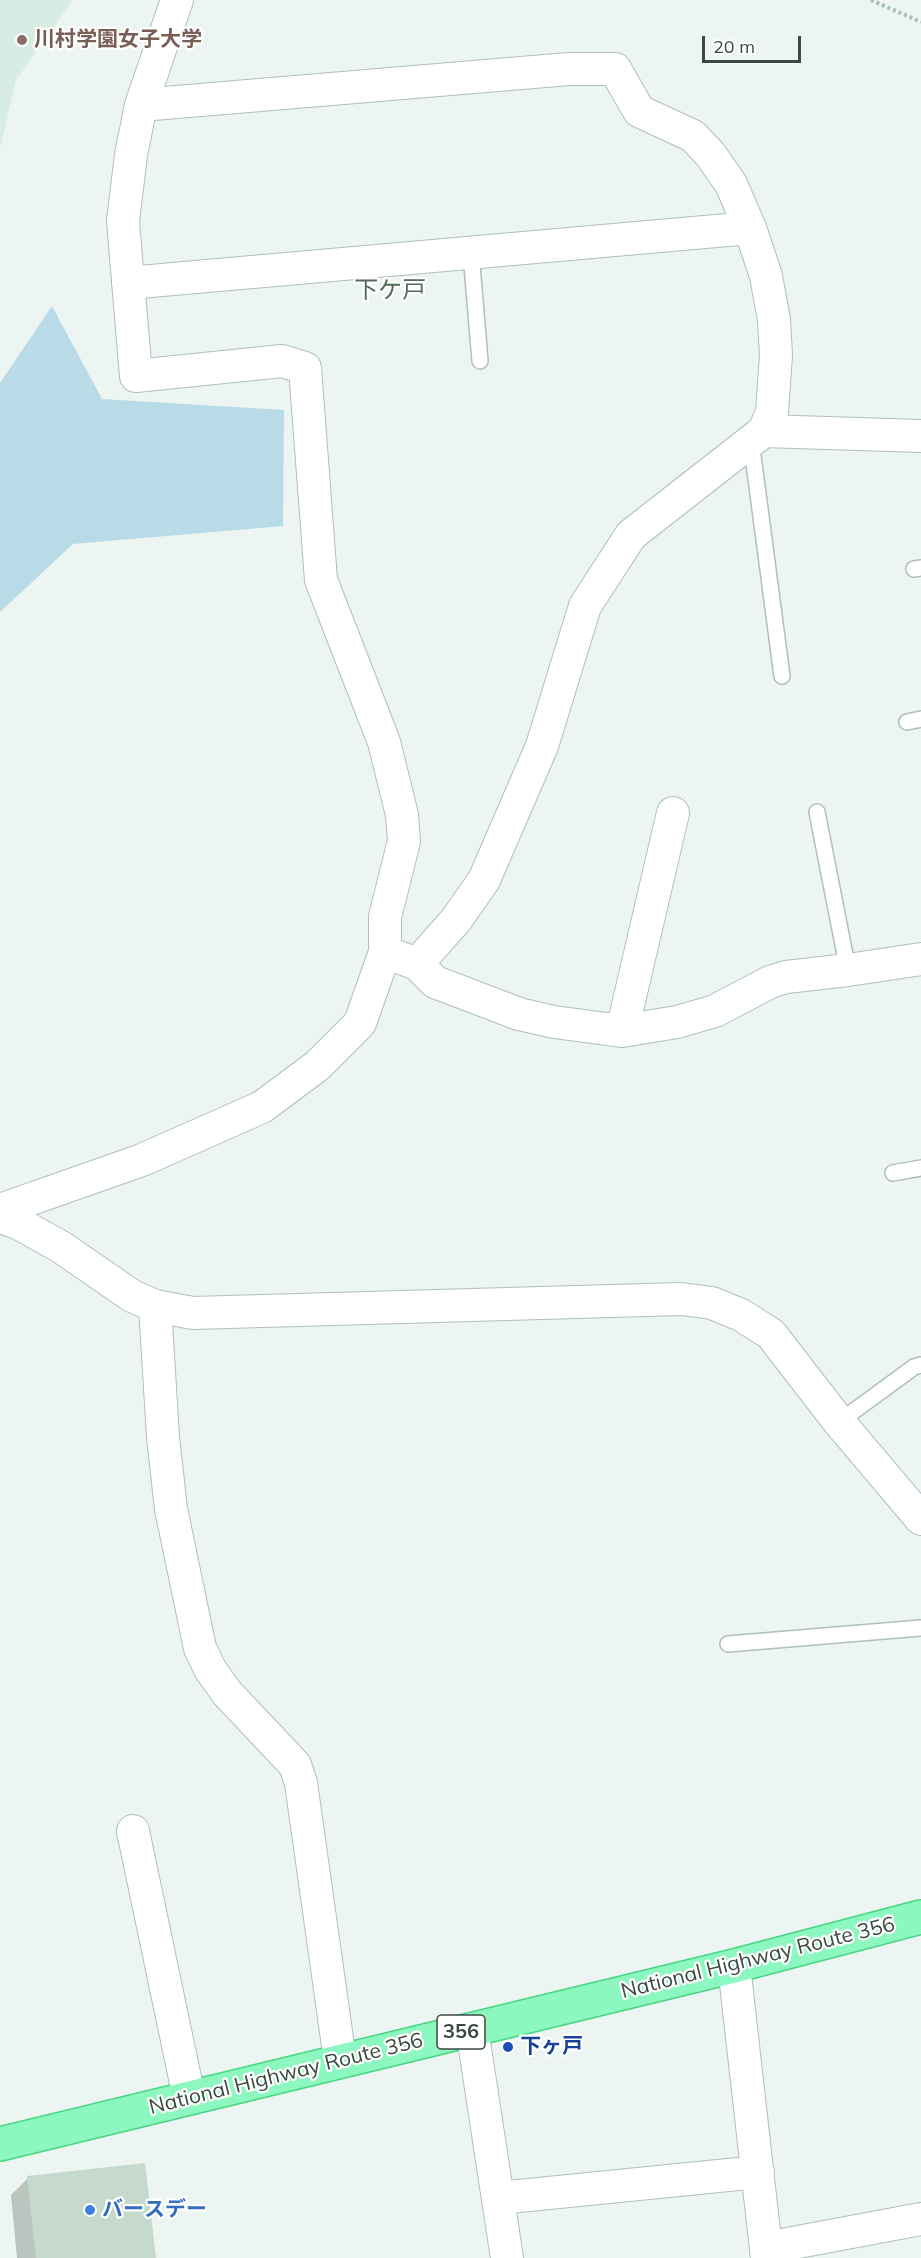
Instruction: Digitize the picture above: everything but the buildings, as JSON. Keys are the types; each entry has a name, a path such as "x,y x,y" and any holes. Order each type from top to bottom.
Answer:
{"highway":[{"name":"National Highway Route 356","path":"0,2144 734,1966 921,1917"}],"street":[{"path":"0,1210 142,1160 262,1107 317,1066 360,1023 386,952 385,917 404,841 402,815 384,742 321,580 305,368 282,361 136,376 123,221 131,155 141,105 177,0"},
{"path":"141,105 570,69 615,69 639,111 693,136 710,154 731,184 750,228 766,276 774,320 776,355 772,412 757,436 631,535 585,606 542,746 484,880 456,920 417,964"},
{"path":"128,283 750,228"},
{"path":"757,436 921,436"},
{"path":"622,1031 673,813"},
{"path":"386,952 417,964 435,981 519,1014 554,1022 622,1031 677,1022 715,1011 770,982 786,977 921,959"},
{"path":"0,1217 18,1223 53,1242 132,1296 155,1306 193,1313 681,1299 712,1303 741,1315 771,1334 839,1422 921,1519"},
{"path":"155,1306 163,1437 171,1509 200,1648 210,1669 226,1693 295,1765 301,1783 340,2060"},
{"path":"134,1831 189,2097"},
{"path":"734,1966 767,2253 921,2219"},
{"path":"472,2029 507,2258"},
{"path":"499,2198 758,2172"}],"lane":[{"path":"471,253 480,361"},
{"path":"757,436 782,676"},
{"path":"817,812 848,970"},
{"path":"893,1173 921,1168"},
{"path":"839,1422 914,1367 921,1365"},
{"path":"728,1644 921,1628"}],"path":[{"path":"872,0 921,22"}],"shaded area":[{"name":"川村学園女子大学","path":"0,0 73,0 16,80 0,149"},
{"path":"52,306 102,399 284,410 283,526 73,544 0,612 0,383"}],"place":[{"name":"川村学園女子大学","path":"22,40"},
{"name":"下ヶ戸","path":"508,2047"},
{"name":"バースデー","path":"90,2210"}],"district":[{"name":"下ケ戸","path":"390,291"}]}
